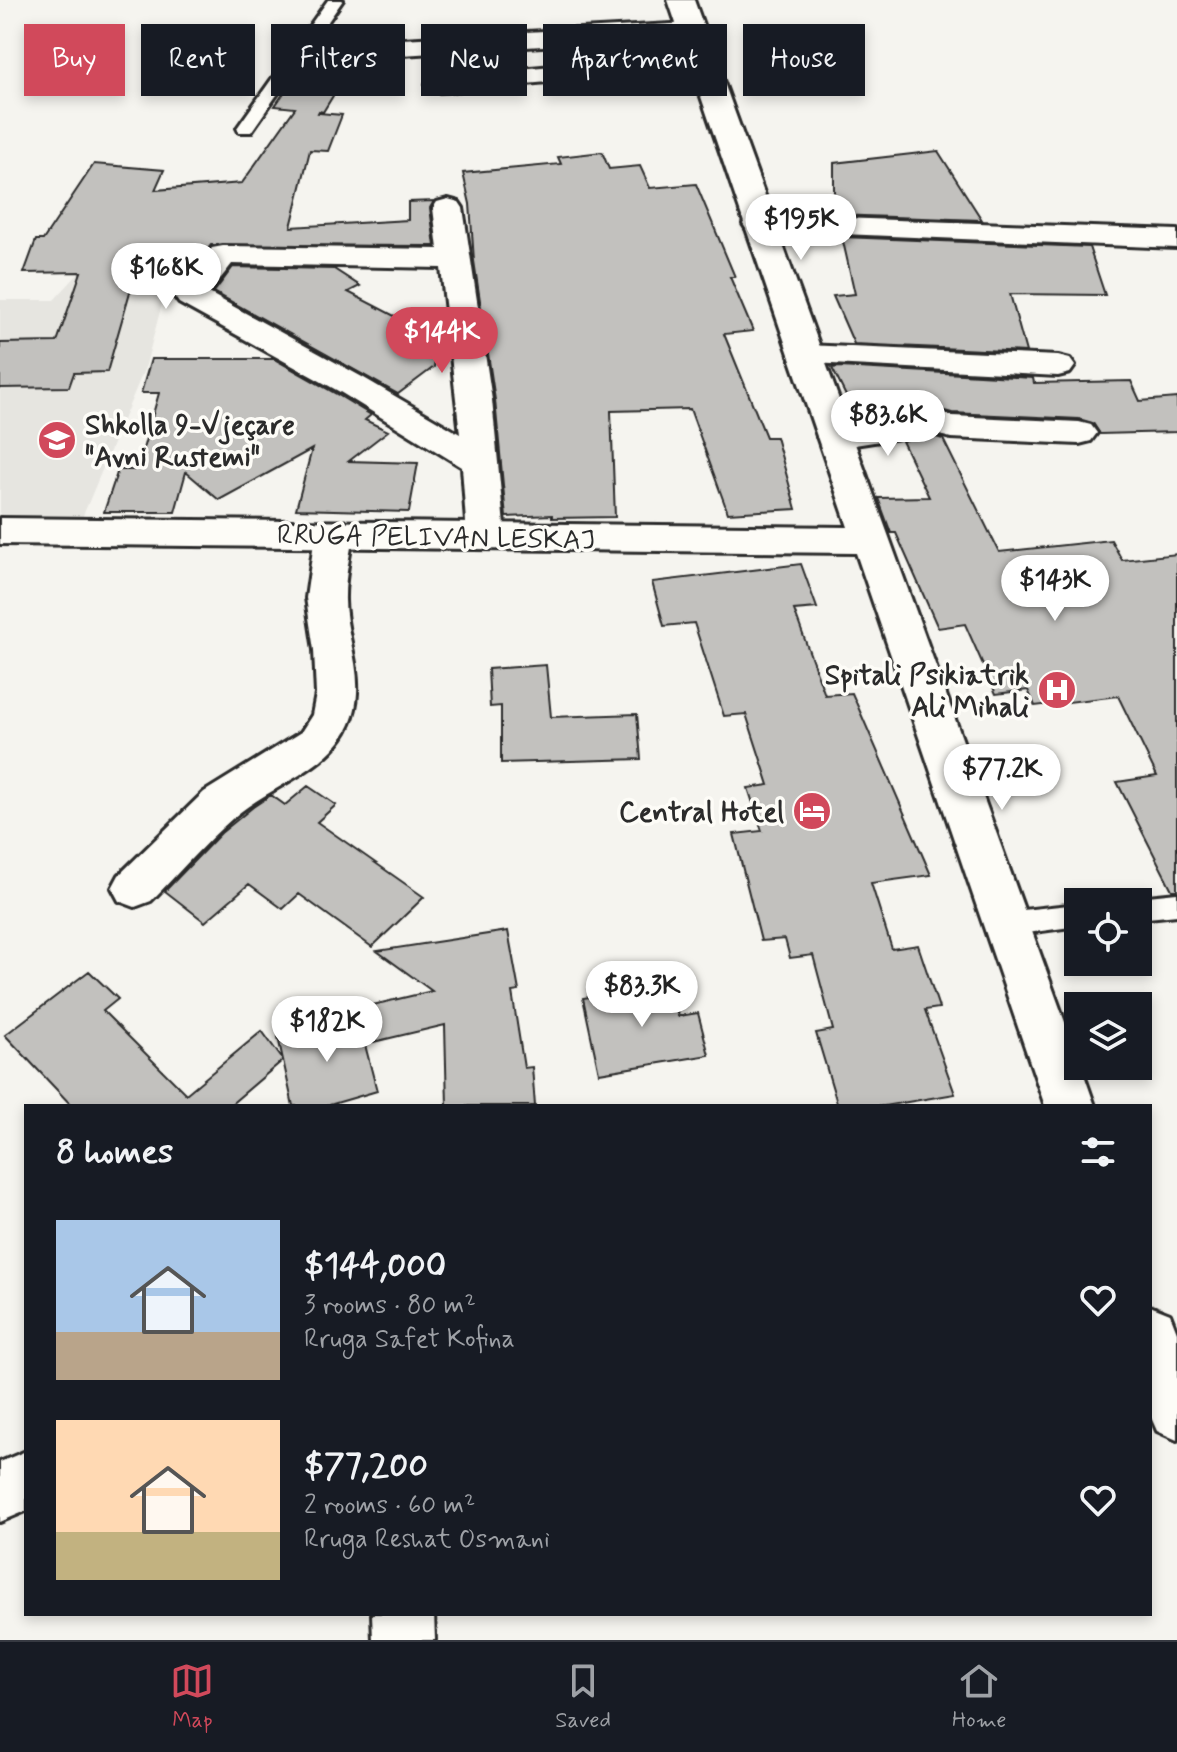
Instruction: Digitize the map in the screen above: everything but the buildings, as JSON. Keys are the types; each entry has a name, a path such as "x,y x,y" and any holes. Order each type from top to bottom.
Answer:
{"street":[{"path":"681,0 688,24"},
{"path":"405,47 543,39"},
{"path":"713,96 1069,1104"},
{"path":"448,208 475,400 486,536"},
{"path":"758,224 1177,239"},
{"path":"455,259 223,255 190,296 352,385 479,461"},
{"path":"806,355 1058,366"},
{"path":"933,422 947,360"},
{"path":"835,437 933,422 951,427 1079,433"},
{"name":"RRUGA PELIVAN LESKAJ","path":"0,531 872,540"},
{"path":"135,888 219,804 316,743 332,718 337,694 334,650 325,598 334,535"},
{"path":"1152,1340 1177,1411"},
{"path":"0,1492 24,1482"},
{"path":"403,1616 404,1640"}],"lane":[{"path":"245,128 336,0"},
{"path":"1152,907 1177,904"},
{"path":"1005,924 1064,917"}],"shaded area":[{"name":"Shkolla 9-Vjeçare \"Avni Rustemi\"","path":"179,238 146,365 82,518 0,516 0,300 54,300 80,272 24,272 36,240"}],"place":[{"name":"Shkolla 9-Vjeçare \"Avni Rustemi\"","path":"57,440"},
{"name":"Spitali Psikiatrik Ali Mihali","path":"1057,690"},
{"name":"Central Hotel","path":"812,811"}]}
